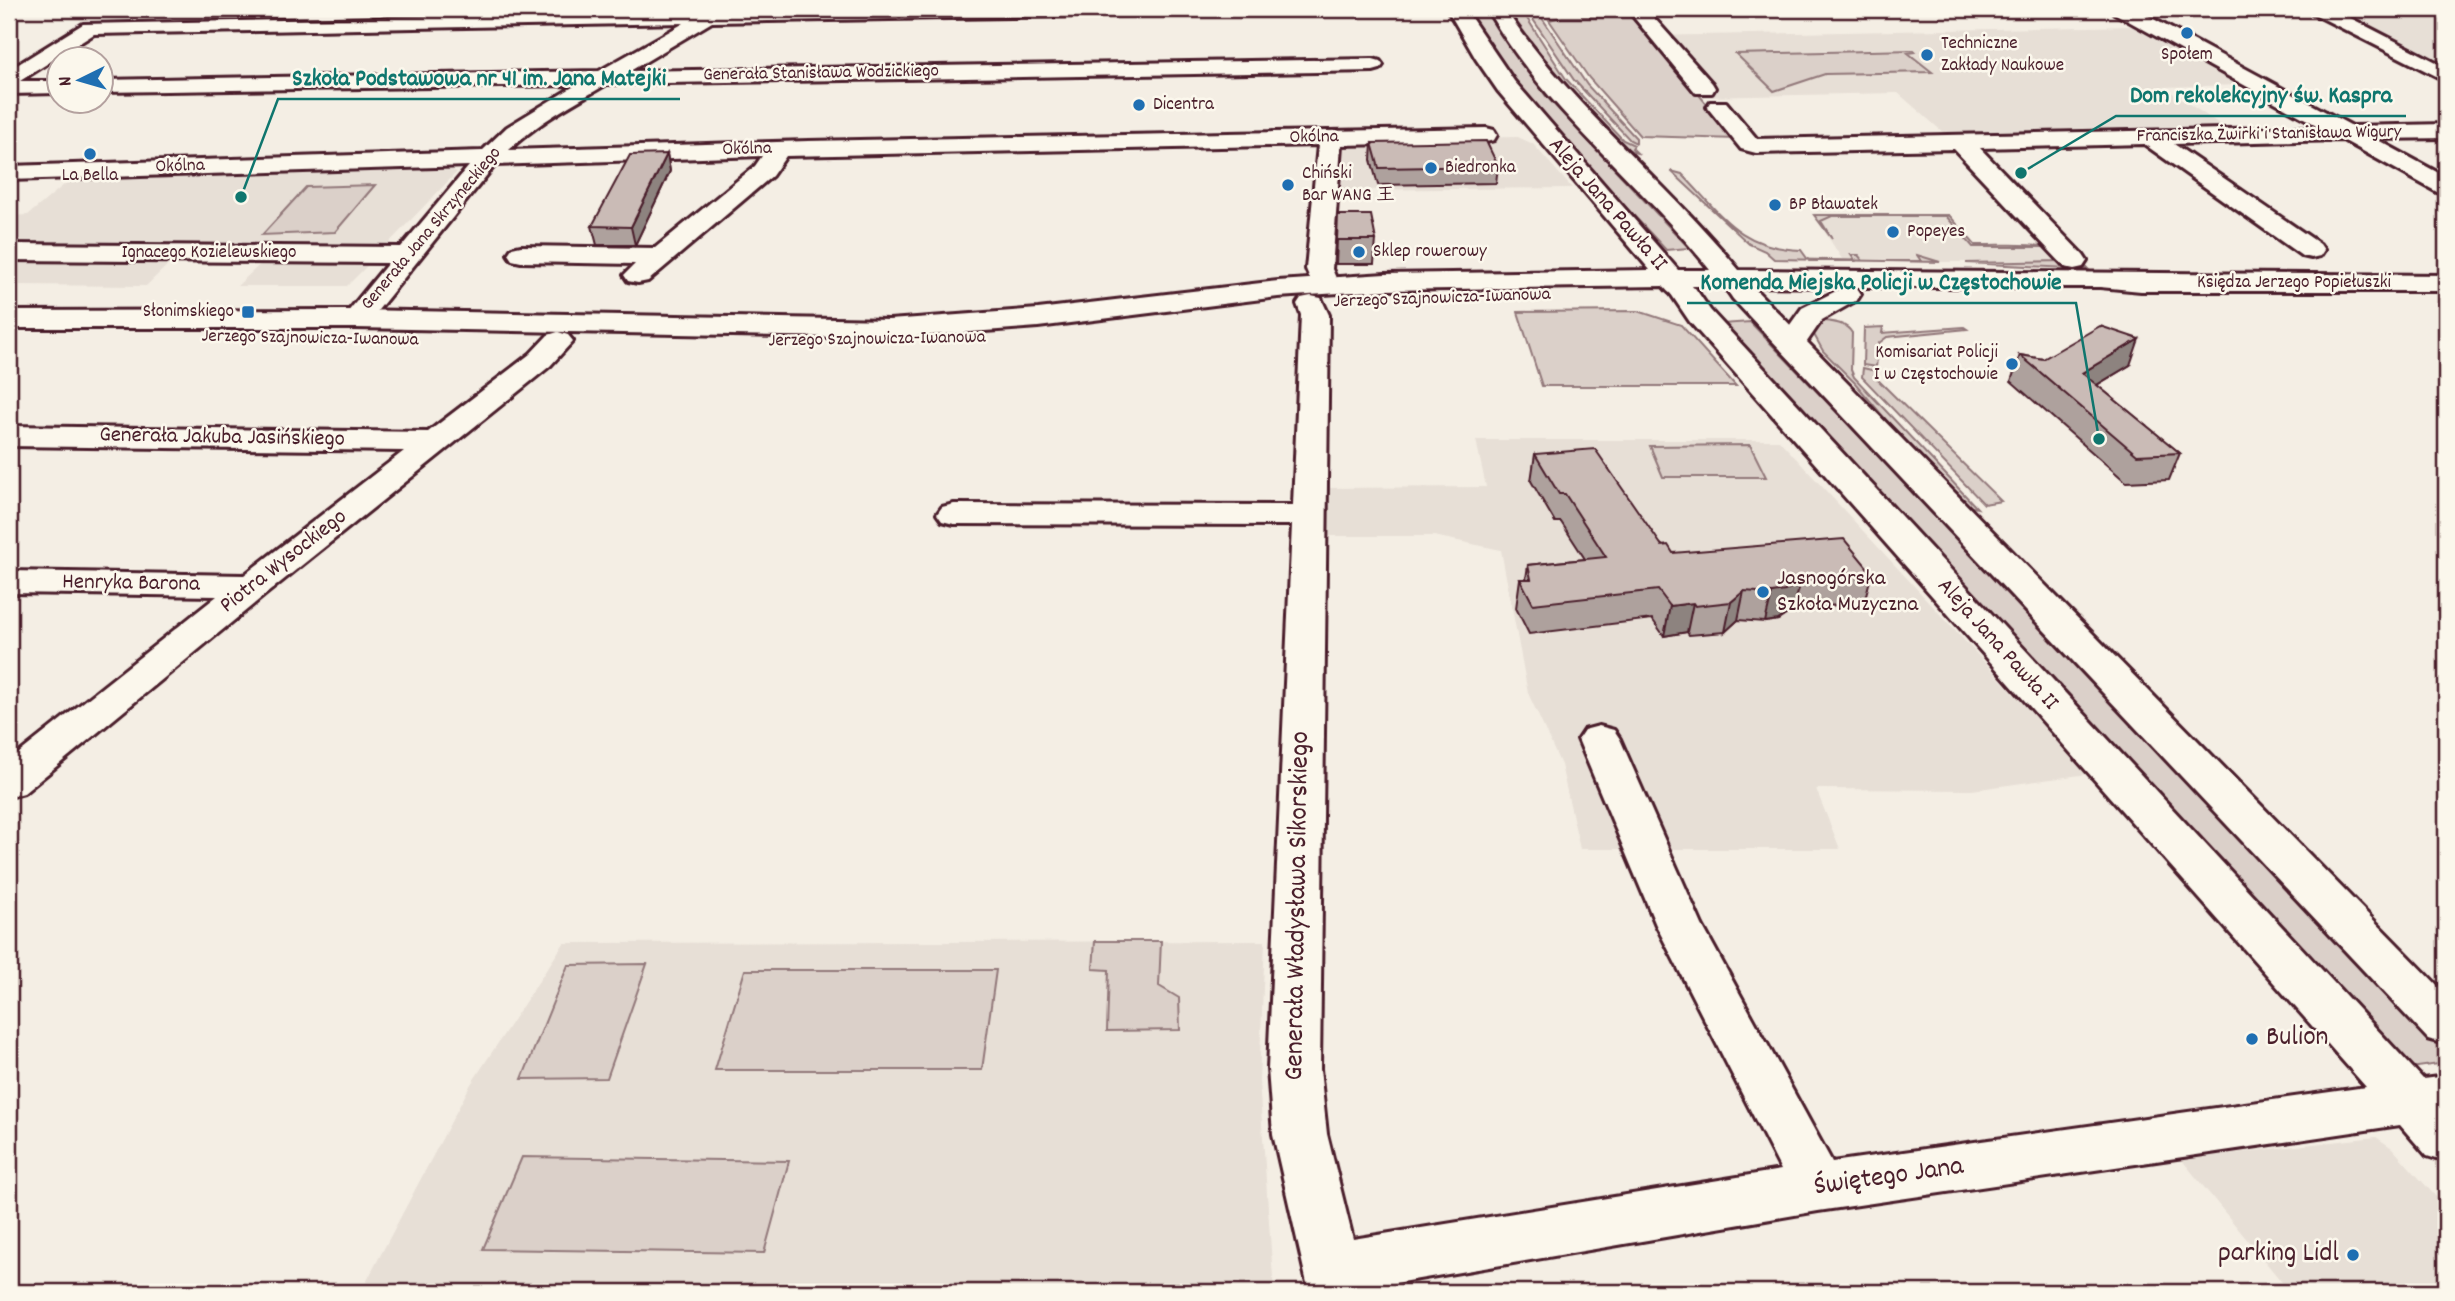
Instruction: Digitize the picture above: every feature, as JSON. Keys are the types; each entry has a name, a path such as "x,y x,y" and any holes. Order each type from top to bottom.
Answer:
{"street":[{"path":"406,40 440,9"},
{"path":"9,79 90,28 425,23 716,13 1134,9"},
{"name":"Aleja Jana Pawła II","path":"1456,9 1506,86 1678,286 1700,316 2435,1113"},
{"name":"Aleja Jana Pawła II","path":"1496,9 1556,91 1709,250 1792,344 2446,1025"},
{"path":"1636,9 1704,88"},
{"path":"2121,9 2446,187"},
{"path":"2319,9 2446,75"},
{"name":"Generała Jana Skrzyneckiego","path":"356,319 489,157 515,132 547,110 716,13"},
{"path":"357,81 377,65"},
{"name":"Generała Stanisława Wodzickiego","path":"116,86 1373,65"},
{"path":"9,88 46,87"},
{"name":"Franciszka Żwirki i Stanisława Wigury","path":"1718,107 1749,144 1756,146 2446,131"},
{"name":"Okólna","path":"9,173 489,157 1486,135"},
{"name":"Generała Władysława Sikorskiego","path":"1330,138 1315,314 1294,1069 1300,1134 1335,1280"},
{"path":"2150,138 2311,250"},
{"path":"1961,142 2074,261"},
{"path":"638,275 764,171 778,150"},
{"name":"Ignacego Kozielewskiego","path":"9,252 409,255"},
{"path":"521,254 660,256"},
{"name":"Księdza Jerzego Popiełuszki","path":"1738,286 2100,279 2141,283 2446,283"},
{"name":"Księdza Jerzego Popiełuszki","path":"1738,286 1847,294 2081,290 2141,283"},
{"name":"Jerzego Szajnowicza-Iwanowa","path":"9,320 356,319 889,329 1318,294 1738,286"},
{"name":"Jerzego Szajnowicza-Iwanowa","path":"9,336 802,343 960,340 1318,294"},
{"path":"1792,344 1812,314 1847,294"},
{"name":"Piotra Wysockiego","path":"9,783 540,360 558,341"},
{"name":"Generała Jakuba Jasińskiego","path":"9,436 436,442"},
{"path":"954,514 1308,515"},
{"name":"Henryka Barona","path":"9,582 253,586"},
{"path":"1599,739 1679,925 1818,1188"},
{"name":"Świętego Jana","path":"1335,1280 1818,1188 2435,1113"}],"shaded area":[{"path":"1466,9 1483,9 1546,96 1689,248 1666,250 1612,193 1533,105"},
{"path":"1507,9 1521,9 1566,79 1623,140 1634,145 1632,148 1637,153 1623,146 1587,112 1549,67"},
{"path":"1526,9 1536,9 1587,85 1636,138 1636,143 1630,140 1574,80"},
{"path":"2331,9 2446,9 2446,66 2440,66"},
{"path":"1562,17 1634,17 1736,139 1640,136 1589,78 1549,20"},
{"name":"Techniczne Zakłady Naukowe","path":"2134,26 2242,85 2163,87 2224,127 1944,133 1898,93 1701,97 1650,36"},
{"path":"1916,52 1908,53 1932,72 1825,74 1774,91 1736,54"},
{"path":"1518,137 1533,144 1572,188 1333,190 1335,144 1349,140"},
{"path":"443,167 457,172 380,252 9,250 9,216 28,215 71,179"},
{"path":"1671,171 1682,174 1733,227 1762,243 1801,250 1808,260 1774,259 1765,251 1749,244"},
{"path":"375,185 335,232 262,235 306,187"},
{"path":"1814,215 1949,215 1975,245 2048,245 2064,262 1844,262"},
{"path":"1814,215 1949,215 1975,245 2046,247 1973,247 1946,216 1832,216 1821,221 1832,239"},
{"path":"2047,247 2064,252 2088,269 1966,263 2060,261"},
{"path":"1851,255 1858,255 1863,261 1855,260"},
{"path":"1917,255 1940,262 1885,261 1921,261"},
{"path":"20,256 177,256 146,286 9,285 9,263"},
{"path":"268,257 375,258 347,286 237,286"},
{"path":"1855,260 1855,261 1809,261"},
{"path":"1638,311 1681,325 1736,386 1542,386 1518,312"},
{"path":"1816,320 1836,323 1849,329 1852,333 1851,370 1854,377 1977,508 1957,504 1855,383 1823,351 1812,331"},
{"path":"1750,322 2440,1041 2446,1051 2446,1063 2404,1069 1721,324"},
{"path":"1883,327 1882,333 1964,327 1967,329 1887,337 1879,343 1876,367 1863,365 1864,328"},
{"path":"1863,368 1876,371 1876,378 2001,501 1984,504 1862,377"},
{"path":"1476,440 1779,440 2088,774 1972,790 1816,789 1840,849 1580,849 1561,765 1528,693 1501,550 1434,536 1318,536 1319,488 1486,487"},
{"path":"1750,445 1766,477 1663,477 1650,446"},
{"path":"1095,941 1161,941 1159,986 1179,998 1180,1030 1107,1031 1109,970 1093,969"},
{"path":"1265,941 1259,1081 1274,1292 361,1292 471,1084 564,943"},
{"path":"647,964 607,1078 522,1079 568,965"},
{"path":"745,970 996,970 982,1070 715,1070"},
{"name":"parking Lidl","path":"2376,1137 2392,1148 2446,1208 2446,1292 2290,1292 2181,1159"},
{"path":"522,1157 789,1161 764,1253 483,1249"}],"building":[{"path":"1486,141 1498,166 1379,168 1372,143"},
{"path":"667,154 631,227 592,226 630,155"},
{"path":"1338,215 1371,215 1376,240 1337,240"},
{"path":"2100,326 2139,339 2082,373 2180,453 2137,455 2020,355 2043,359"},
{"path":"1595,449 1662,546 1668,545 1673,553 1844,539 1872,573 1801,581 1785,591 1772,593 1744,591 1731,602 1695,606 1693,603 1670,606 1658,590 1533,604 1520,579 1531,579 1528,565 1606,557 1565,494 1559,494 1535,454"}],"place":[{"name":"Społem","path":"2187,33"},
{"name":"Techniczne Zakłady Naukowe","path":"1927,55"},
{"name":"Dicentra","path":"1139,105"},
{"name":"La Bella","path":"90,154"},
{"name":"Biedronka","path":"1431,168"},
{"name":"Dom rekolekcyjny św. Kaspra","path":"2021,173"},
{"name":"Chiński Bar WANG 王","path":"1288,185"},
{"name":"Szkoła Podstawowa nr 41 im. Jana Matejki","path":"241,197"},
{"name":"BP Bławatek","path":"1775,205"},
{"name":"Popeyes","path":"1893,232"},
{"name":"Sklep rowerowy","path":"1359,252"},
{"name":"Słonimskiego","path":"248,312"},
{"name":"Komisariat Policji I w Częstochowie","path":"2012,364"},
{"name":"Komenda Miejska Policji w Częstochowie","path":"2099,439"},
{"name":"Jasnogórska Szkoła Muzyczna","path":"1763,592"},
{"name":"Bulion","path":"2252,1039"},
{"name":"parking Lidl","path":"2353,1255"}]}
